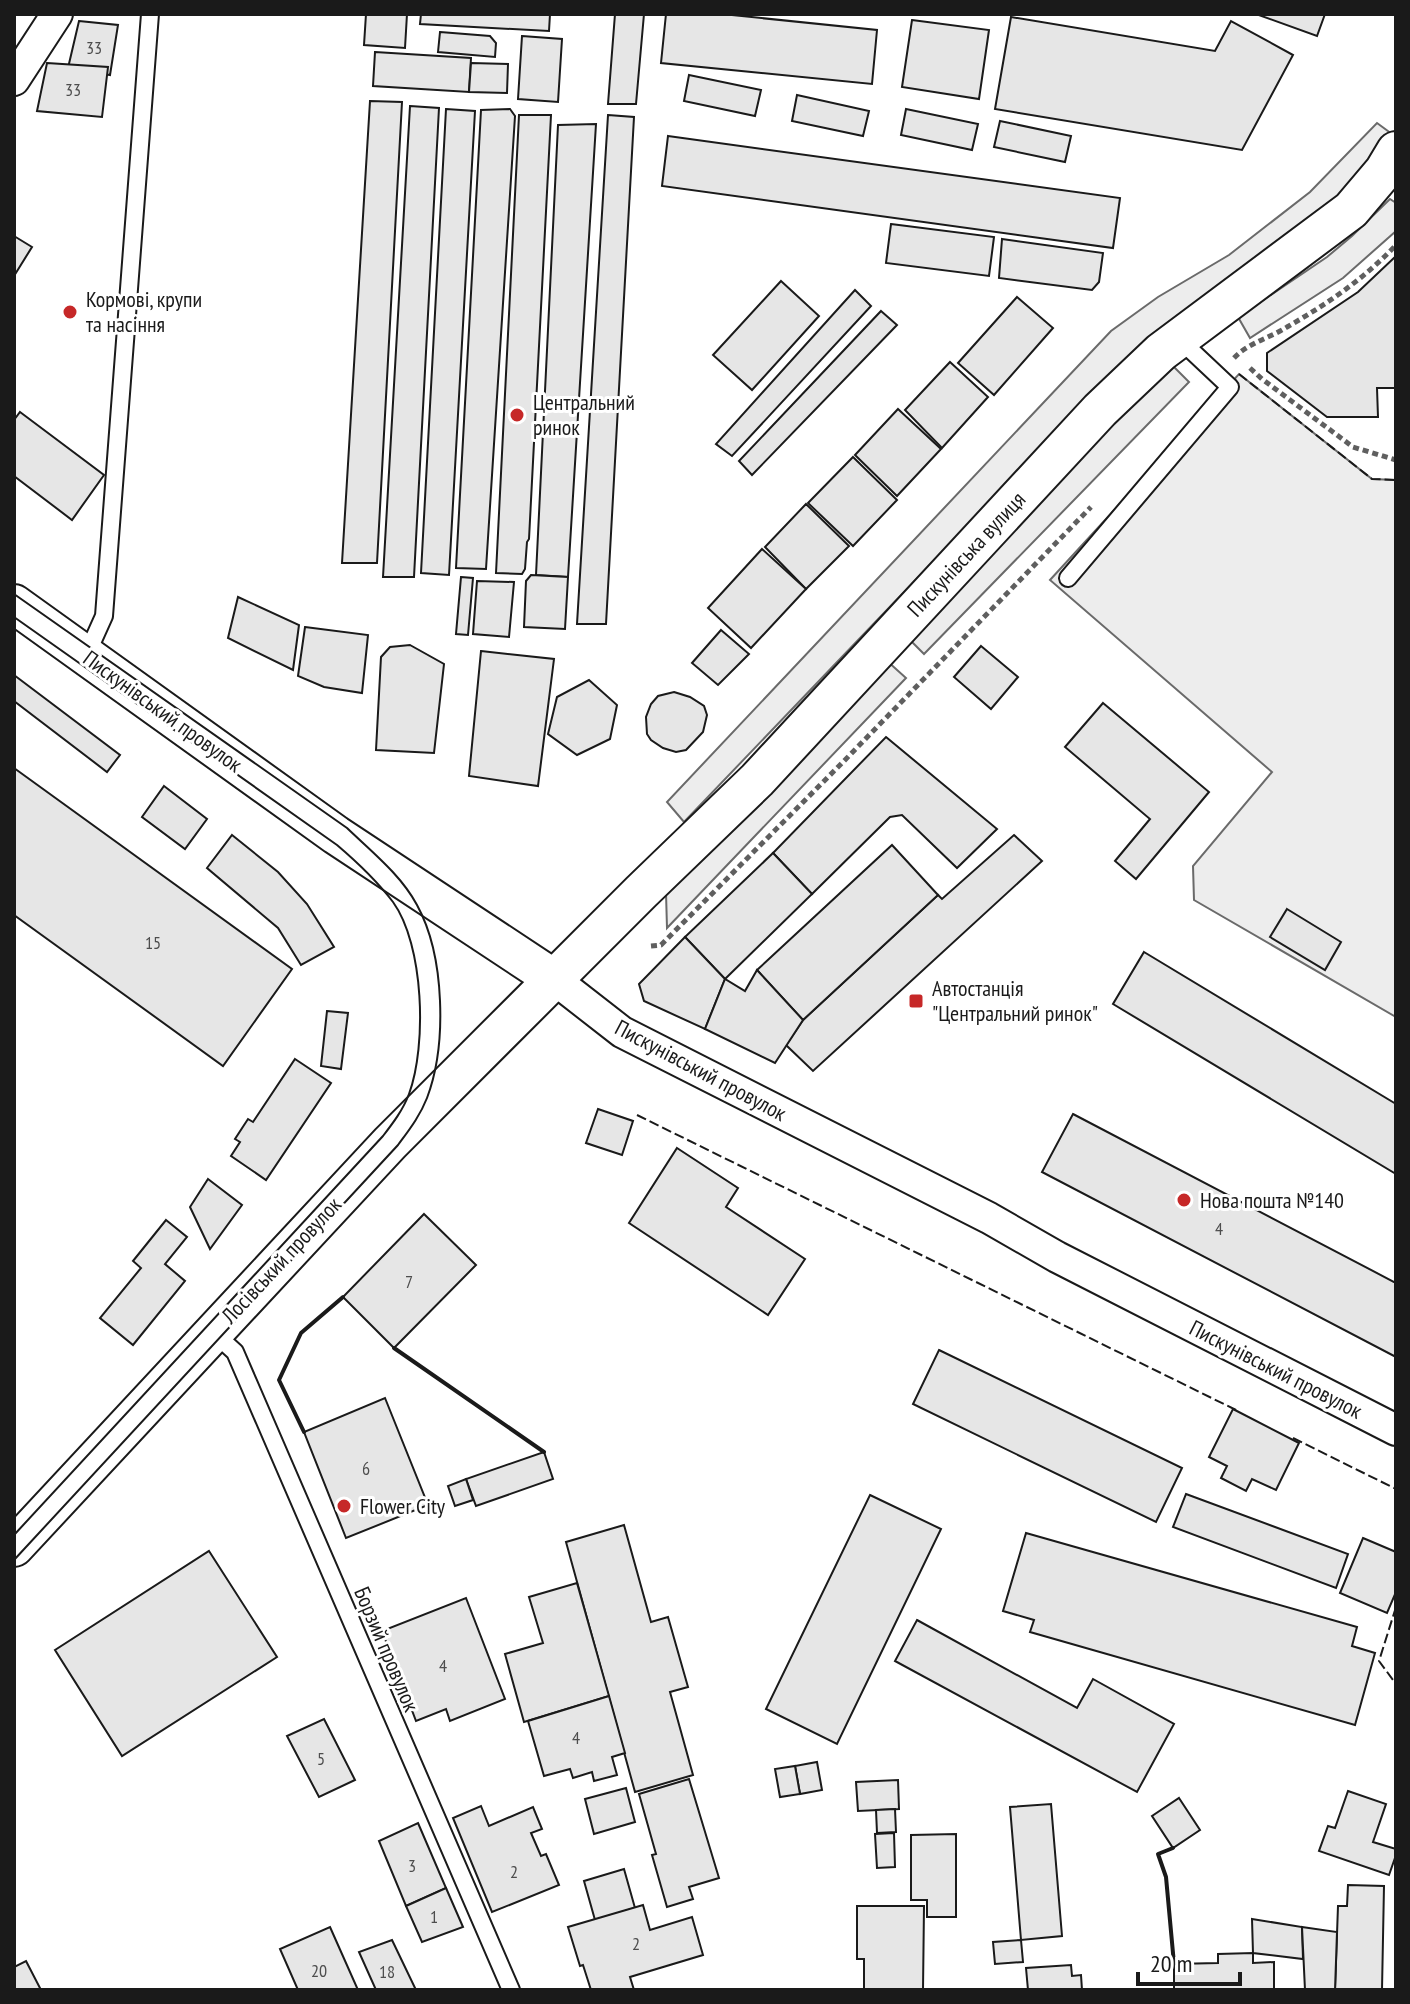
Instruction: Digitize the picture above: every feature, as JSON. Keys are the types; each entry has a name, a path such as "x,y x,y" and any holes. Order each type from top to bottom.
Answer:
{"street":[{"path":"14,80 57,14"},
{"name":"Пискунівська вулиця","path":"554,979 757,780 1100,410 1161,352 1351,210 1384,171 1396,151"},
{"name":"Пискунівський провулок","path":"14,604 336,835 554,979 622,1032 989,1218 1057,1257 1396,1430"},
{"name":"Лосівський провулок","path":"14,1547 390,1143 554,979"}],"lane":[{"path":"86,656 104,616 150,14"},
{"path":"1068,578 1230,387 1179,339"},
{"name":"Борзий провулок","path":"213,1332 235,1352 511,1990"}],"path":[{"path":"1218,375 1243,349 1274,335 1349,288 1396,245"},
{"path":"1236,356 1353,447 1396,460"},
{"path":"651,946 661,945 1093,505"}],"shaded area":[{"path":"1377,123 1396,137 1396,143 1277,256 1146,339 684,822 667,802 1111,331 1158,297 1229,255 1310,192"},
{"path":"1390,199 1396,203 1396,231 1343,278 1250,338 1238,317 1327,257"},
{"path":"1168,361 1189,382 924,654 903,633"},
{"path":"1239,374 1372,479 1396,480 1396,1017 1194,900 1193,866 1272,772 1050,580"},
{"path":"886,660 906,678 667,928 666,893"}],"building":[{"path":"366,14 407,14 405,48 364,45"},
{"path":"421,14 550,14 549,31 420,24"},
{"path":"615,14 644,14 636,104 608,104"},
{"path":"666,14 722,14 877,30 872,84 661,63"},
{"path":"1256,14 1325,14 1317,36"},
{"path":"1011,17 1215,51 1231,21 1293,55 1242,150 995,109"},
{"path":"912,20 989,30 979,99 902,87"},
{"path":"79,21 118,25 110,75 68,68"},
{"path":"440,32 490,36 496,43 495,57 438,52"},
{"path":"522,36 562,39 558,102 518,99"},
{"path":"375,52 471,58 469,92 373,86"},
{"path":"47,63 108,67 102,117 37,111"},
{"path":"471,63 508,64 507,93 469,92"},
{"path":"689,75 761,90 755,116 684,101"},
{"path":"797,95 869,111 863,136 792,121"},
{"path":"370,101 402,102 377,563 342,563"},
{"path":"410,106 439,108 414,577 383,577"},
{"path":"446,109 475,111 449,575 421,573"},
{"path":"510,109 515,116 486,569 456,568 481,110"},
{"path":"906,109 978,124 972,150 901,135"},
{"path":"519,115 551,115 529,539 522,574 496,573"},
{"path":"608,115 634,117 606,624 577,624"},
{"path":"1000,121 1071,136 1065,162 994,147"},
{"path":"596,124 568,577 536,575 558,125"},
{"path":"668,136 1120,198 1113,248 662,186"},
{"path":"891,224 994,237 989,276 886,263"},
{"path":"14,236 32,247 14,276"},
{"path":"1002,239 1103,253 1099,282 1092,290 999,278"},
{"path":"1396,256 1396,388 1377,388 1378,417 1327,417 1267,371 1267,353 1358,292"},
{"path":"781,281 819,316 752,390 713,355"},
{"path":"855,290 871,306 732,456 716,444"},
{"path":"1017,297 1053,328 994,395 958,363"},
{"path":"881,311 897,325 752,475 739,461"},
{"path":"950,362 988,397 942,448 905,410"},
{"path":"898,409 941,449 897,496 855,455"},
{"path":"20,412 104,475 72,520 14,476 14,420"},
{"path":"853,457 897,500 853,546 808,503"},
{"path":"806,504 849,546 806,589 765,547"},
{"path":"762,549 806,589 751,648 708,608"},
{"path":"531,575 568,577 565,629 524,627 526,581"},
{"path":"461,577 473,578 468,635 456,634"},
{"path":"477,581 514,582 509,637 473,634"},
{"path":"238,597 299,625 293,670 228,638"},
{"path":"305,627 368,635 362,693 324,687 298,676"},
{"path":"721,630 749,654 718,685 692,663"},
{"path":"410,645 444,664 434,753 376,750 381,657 390,647"},
{"path":"981,646 1018,677 991,709 954,677"},
{"path":"481,651 554,659 538,786 469,776"},
{"path":"14,675 120,755 107,772 14,701"},
{"path":"589,680 617,705 610,739 577,755 548,734 557,697"},
{"path":"674,692 704,706 707,715 703,732 686,750 676,752 651,740 647,734 646,717 658,696"},
{"path":"1103,703 1209,792 1136,879 1115,861 1150,819 1065,747"},
{"path":"886,737 997,829 957,868 902,815 890,817 812,894 773,853"},
{"path":"14,768 292,969 223,1066 14,915"},
{"path":"164,786 207,819 185,849 142,817"},
{"path":"232,835 278,872 307,904 334,947 301,965 278,928 207,868"},
{"path":"1014,835 1042,861 813,1071 786,1045 803,1020 938,895 942,899"},
{"path":"892,845 938,895 803,1020 757,970"},
{"path":"773,853 812,894 725,979 685,937"},
{"path":"1287,909 1341,942 1325,970 1270,937"},
{"path":"685,937 725,979 705,1029 644,1001 639,984"},
{"path":"1144,952 1396,1104 1396,1174 1113,1004"},
{"path":"757,970 803,1020 775,1063 705,1029 725,979 745,991"},
{"path":"327,1011 348,1013 341,1069 321,1066"},
{"path":"295,1059 331,1083 266,1180 231,1156 240,1142 235,1139 248,1119 253,1122"},
{"path":"598,1109 633,1121 622,1155 586,1143"},
{"path":"1073,1114 1396,1283 1396,1357 1042,1172"},
{"path":"677,1148 738,1188 726,1207 805,1259 768,1315 629,1223"},
{"path":"208,1179 242,1205 210,1249 190,1207"},
{"path":"424,1214 476,1265 394,1348 343,1297"},
{"path":"166,1220 187,1237 165,1264 185,1281 133,1345 100,1318 141,1268 133,1261"},
{"path":"939,1350 1182,1468 1156,1522 913,1404"},
{"path":"385,1398 428,1505 346,1538 304,1432"},
{"path":"1233,1409 1299,1443 1276,1490 1252,1479 1246,1491 1221,1478 1227,1466 1209,1457"},
{"path":"544,1452 553,1479 476,1506 466,1479"},
{"path":"466,1479 473,1500 455,1506 448,1486"},
{"path":"1186,1494 1348,1554 1336,1588 1173,1527"},
{"path":"870,1495 941,1529 837,1744 766,1709"},
{"path":"624,1525 651,1622 668,1617 688,1687 670,1692 693,1775 635,1792 566,1542"},
{"path":"1026,1533 1357,1627 1352,1646 1375,1653 1355,1725 1030,1632 1034,1620 1003,1611"},
{"path":"1363,1538 1396,1552 1396,1592 1387,1613 1340,1593"},
{"path":"209,1551 277,1657 122,1756 55,1650"},
{"path":"577,1583 609,1696 524,1722 505,1654 543,1643 529,1597"},
{"path":"466,1598 505,1699 450,1721 446,1709 416,1721 382,1631"},
{"path":"917,1620 1077,1708 1093,1679 1174,1724 1137,1792 895,1661"},
{"path":"609,1696 625,1753 612,1757 617,1775 594,1781 592,1772 573,1778 570,1769 544,1776 528,1721"},
{"path":"324,1719 355,1780 319,1797 287,1736"},
{"path":"817,1762 822,1790 800,1794 795,1766"},
{"path":"795,1766 800,1794 780,1797 775,1769"},
{"path":"689,1779 719,1878 689,1887 693,1899 667,1907 639,1794"},
{"path":"898,1780 899,1809 858,1811 856,1782"},
{"path":"626,1788 635,1822 594,1834 585,1799"},
{"path":"1348,1791 1386,1804 1373,1842 1396,1849 1389,1875 1319,1851 1328,1826 1335,1828"},
{"path":"1179,1798 1200,1830 1173,1848 1152,1816"},
{"path":"1051,1804 1062,1936 1021,1940 1010,1807"},
{"path":"481,1806 489,1826 533,1807 542,1829 531,1833 541,1856 546,1854 559,1885 492,1912 453,1818"},
{"path":"895,1809 896,1832 877,1833 876,1810"},
{"path":"418,1823 446,1888 406,1906 379,1841"},
{"path":"894,1833 895,1867 877,1868 875,1834"},
{"path":"956,1834 956,1917 927,1917 927,1900 911,1900 911,1835"},
{"path":"624,1869 635,1908 595,1920 584,1881"},
{"path":"1348,1885 1384,1886 1382,1990 1335,1990 1338,1906 1347,1906"},
{"path":"446,1888 463,1927 422,1942 406,1906"},
{"path":"643,1905 650,1930 692,1917 703,1955 630,1977 634,1990 591,1990 568,1927"},
{"path":"857,1906 924,1906 923,1990 864,1990 864,1959 857,1959"},
{"path":"1252,1919 1302,1927 1303,1959 1253,1953"},
{"path":"330,1927 358,1990 298,1990 280,1949"},
{"path":"1302,1927 1337,1932 1335,1990 1305,1990"},
{"path":"392,1940 416,1990 376,1990 359,1952"},
{"path":"1021,1940 1023,1962 995,1964 993,1942"},
{"path":"1253,1953 1253,1963 1274,1962 1274,1990 1174,1990 1174,1964 1218,1963 1218,1954"},
{"path":"26,1961 41,1990 14,1990 14,1967"},
{"path":"1071,1965 1072,1976 1081,1975 1082,1990 1028,1990 1026,1968"}],"tram line":[{"path":"14,594 347,828 385,864 410,894 426,926 438,975 440,1001 438,1053 427,1098 398,1145 14,1560"},
{"path":"14,617 337,845 366,872 393,902 411,943 420,1023 415,1073 409,1094 383,1136 14,1535"}],"fence":[{"path":"1239,374 1372,479 1396,480"},
{"path":"637,1115 1236,1410"},
{"path":"1293,1438 1396,1489"},
{"path":"1396,1607 1379,1661 1396,1684"}],"wall":[{"path":"304,1432 279,1380 301,1333 343,1297"},
{"path":"394,1348 544,1452"},
{"path":"1173,1848 1158,1854 1166,1877 1174,1964"}],"place":[{"name":"Кормові, крупи та насіння","path":"70,312"},
{"name":"Центральний ринок","path":"517,415"},
{"name":"Автостанція \"Центральний ринок\"","path":"916,1001"},
{"name":"Нова пошта №140","path":"1184,1200"},
{"name":"Flower City","path":"344,1506"}]}
